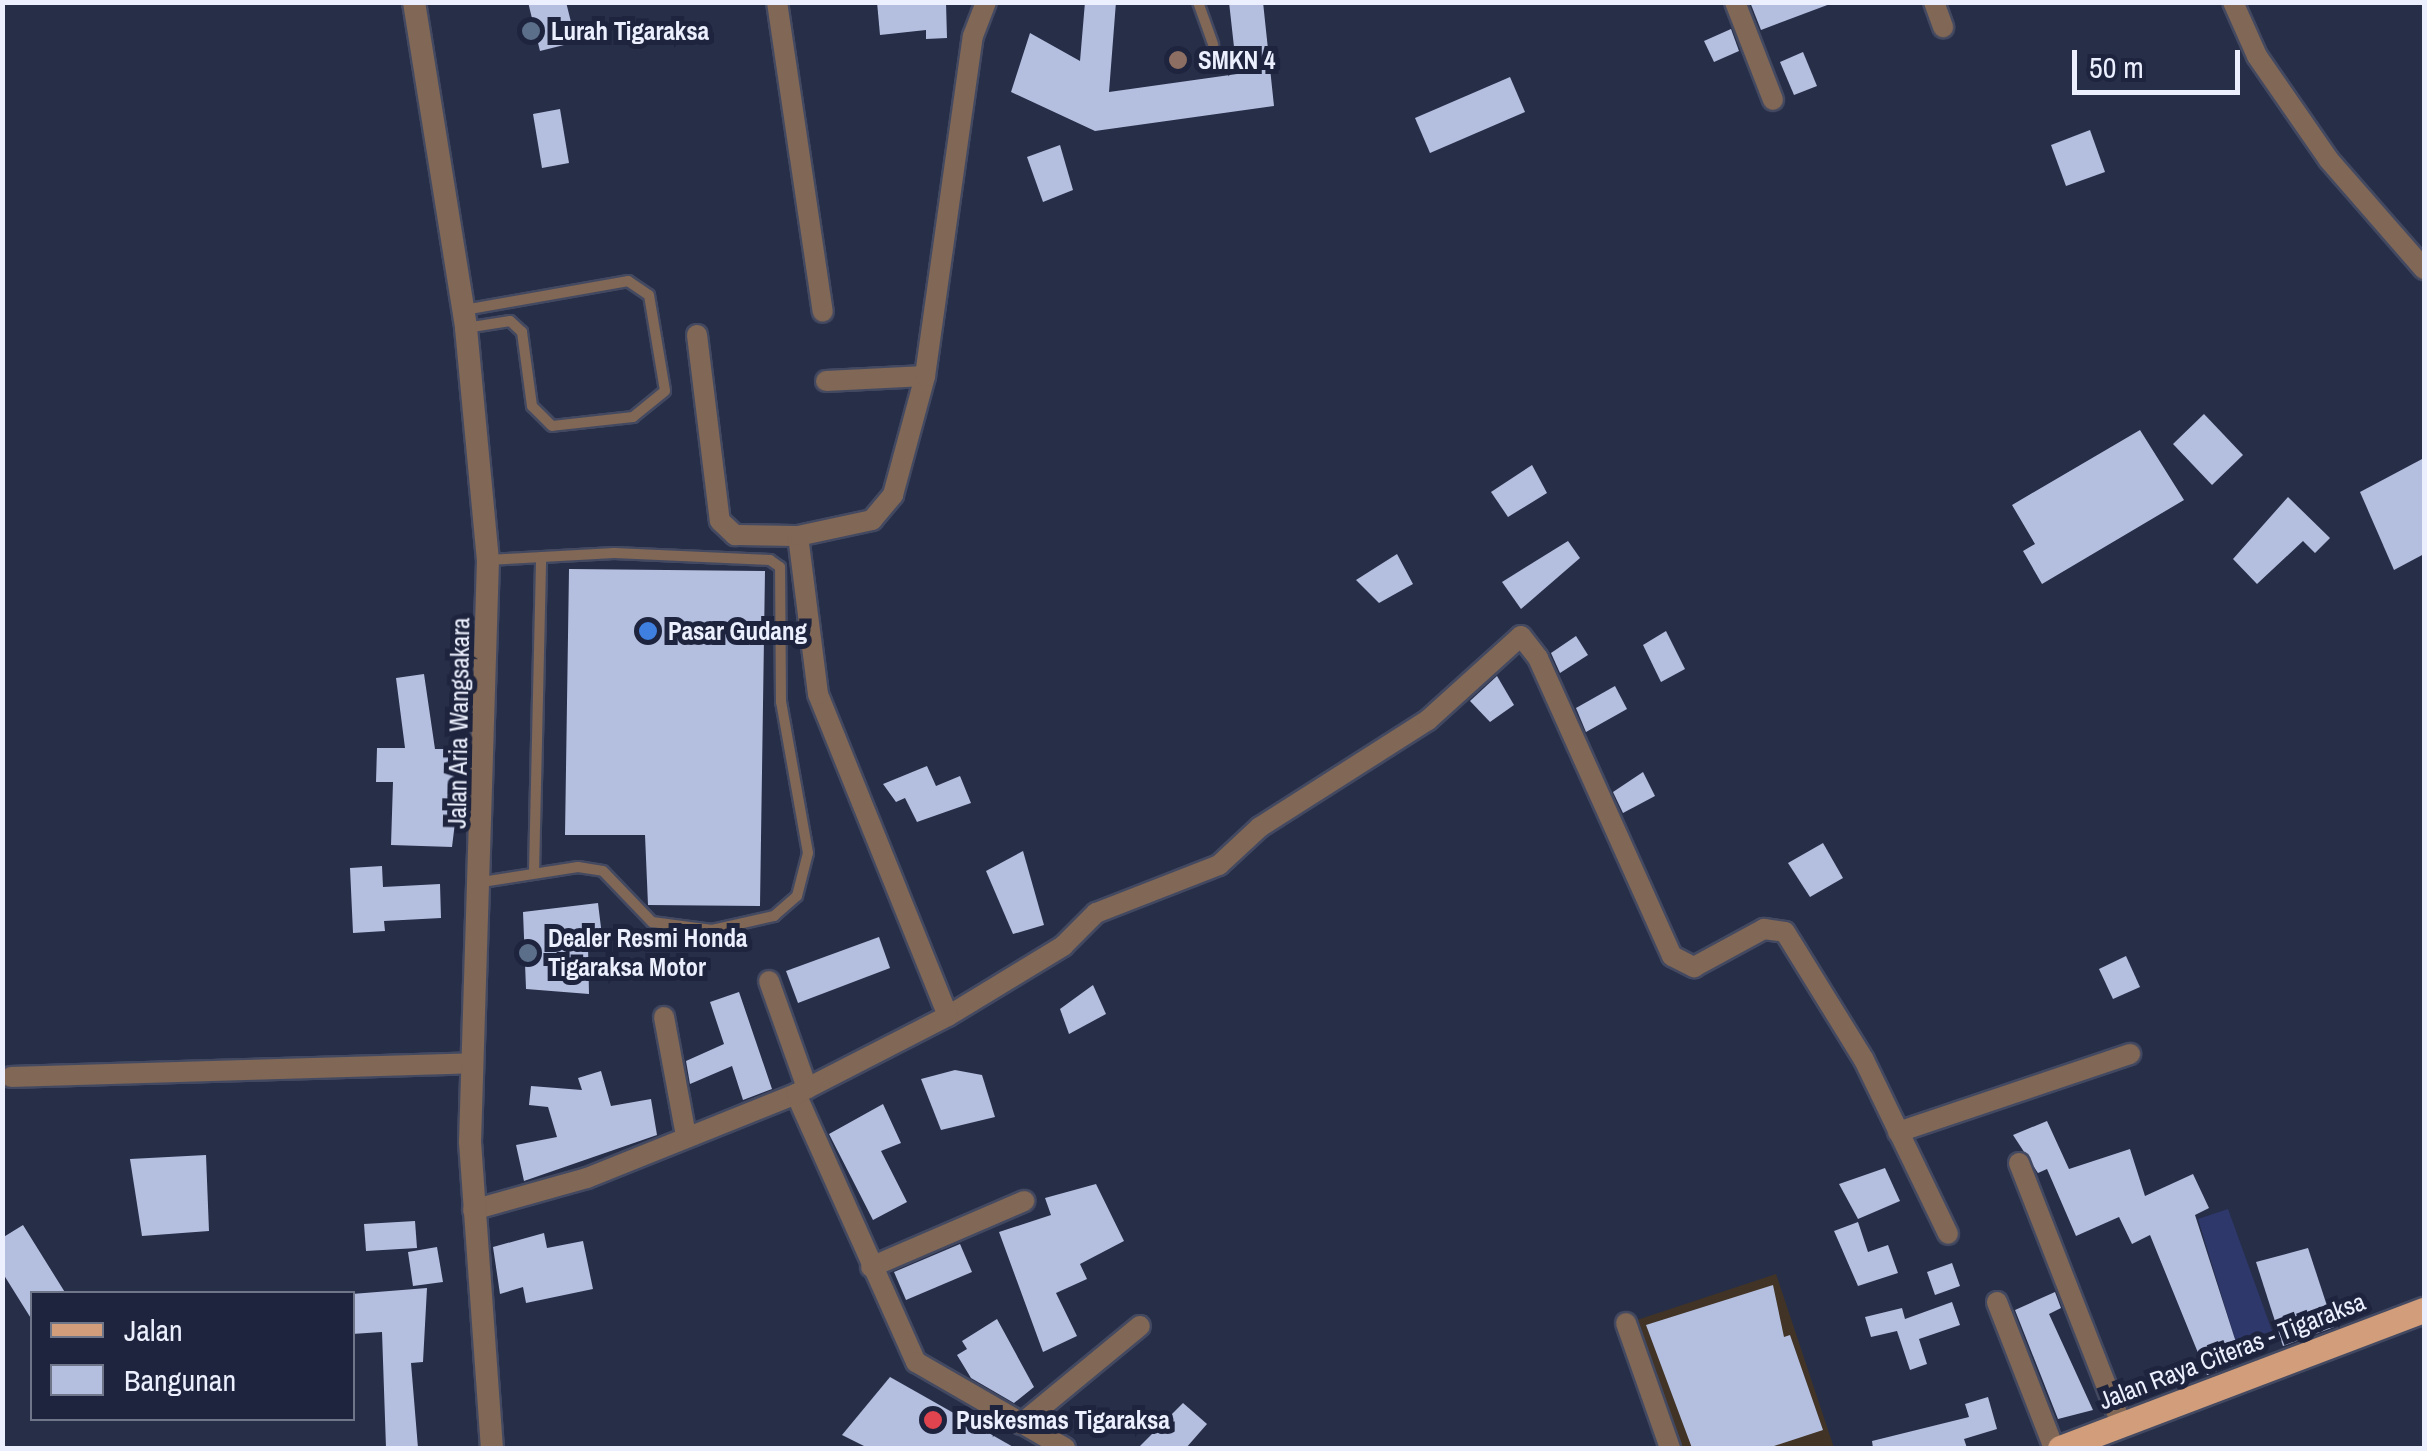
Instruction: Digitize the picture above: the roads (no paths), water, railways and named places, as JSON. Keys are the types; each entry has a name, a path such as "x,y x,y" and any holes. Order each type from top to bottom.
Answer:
{"main road":[{"name":"Jalan Raya Citeras - Tigaraksa","path":"2057,1448 2424,1310"}],"street":[{"name":"Jalan Aria Wangsakara","path":"414,2 464,319 488,560 482,882 472,1063 473,1210 492,1448"},
{"path":"777,2 824,312"},
{"path":"697,335 720,521 735,536 798,536 872,520 885,509 925,376 973,36 986,2"},
{"path":"1735,2 1773,100"},
{"path":"1934,2 1943,26"},
{"path":"2233,2 2257,56 2330,160 2424,269"},
{"path":"826,381 925,376"},
{"path":"798,536 818,694 948,1016"},
{"path":"473,1210 586,1178 801,1091 948,1016 1063,946 1096,913 1220,865 1260,827 1428,720 1521,636 1538,658 1672,956 1694,968 1764,929 1785,932 1898,1132 1948,1234"},
{"path":"769,981 801,1091 871,1268 916,1362 1065,1448"},
{"path":"664,1017 686,1136"},
{"path":"1898,1132 2130,1054"},
{"path":"11,1077 472,1063"},
{"path":"2019,1163 2122,1426"},
{"path":"871,1268 1024,1201"},
{"path":"1996,1302 2057,1448"},
{"path":"1626,1323 1670,1448"},
{"path":"1021,1424 1140,1326"}],"lane":[{"path":"1198,2 1213,44"},
{"path":"628,282 649,296 665,391 632,417 552,426 532,406 522,332 510,322 464,319 628,282"},
{"path":"482,882 534,872 603,872 652,922 712,930 774,916 797,896 808,853 781,702 780,567 770,560 672,556 488,560"},
{"path":"534,872 541,557"}],"place":[{"name":"Lurah Tigaraksa","path":"531,31"},
{"name":"SMKN 4","path":"1178,60"},
{"name":"Pasar Gudang","path":"648,631"},
{"name":"Dealer Resmi Honda Tigaraksa Motor","path":"528,953"},
{"name":"Puskesmas Tigaraksa","path":"933,1420"}]}
